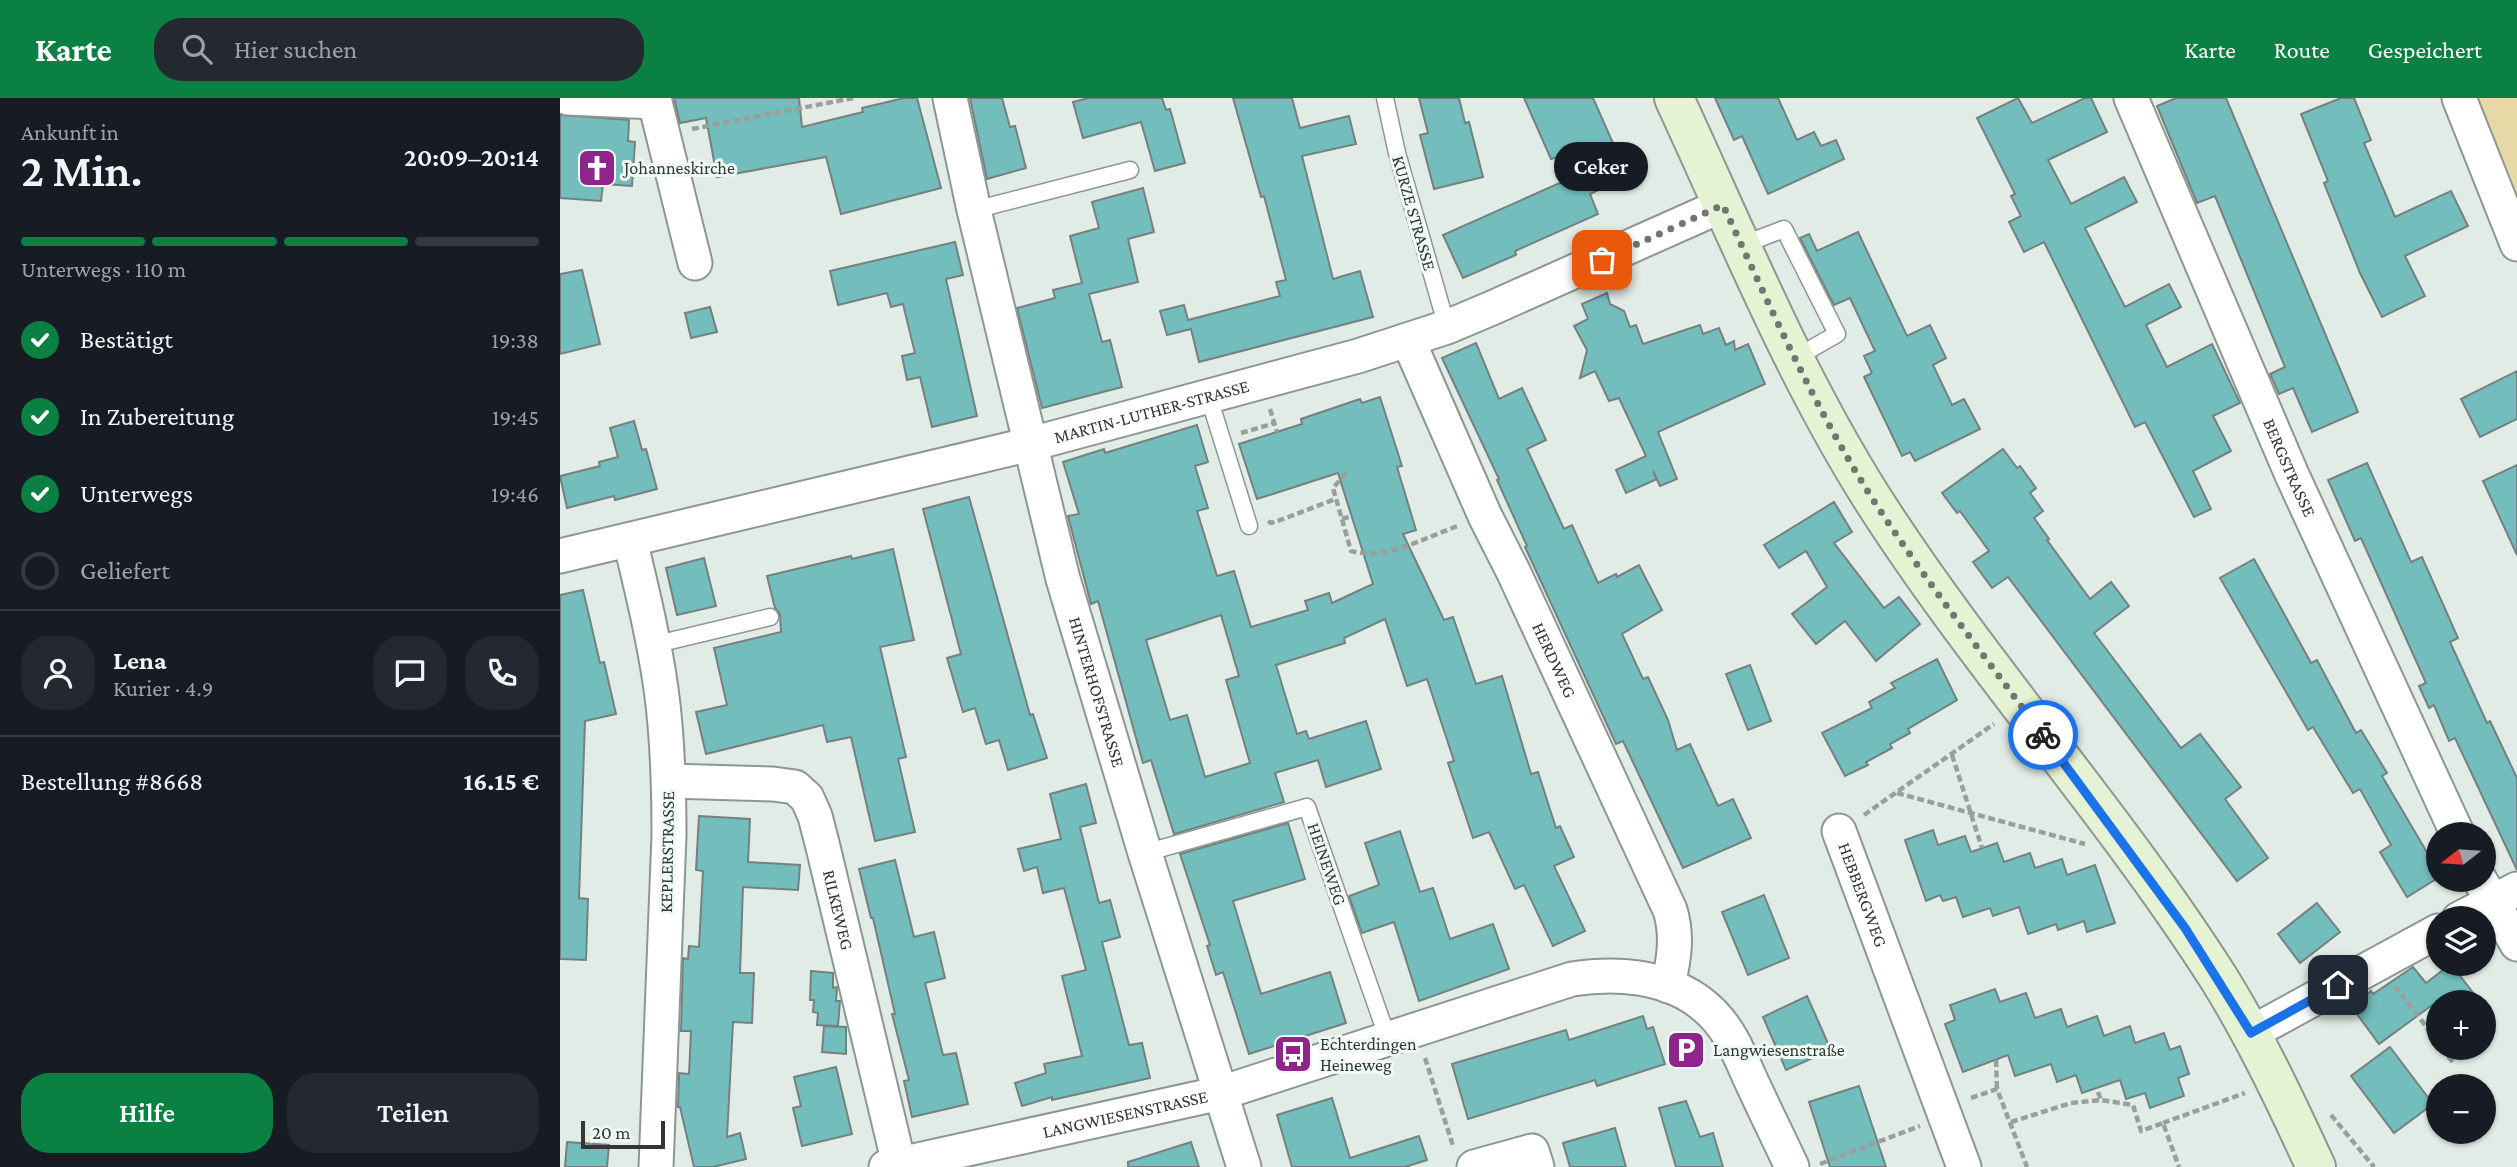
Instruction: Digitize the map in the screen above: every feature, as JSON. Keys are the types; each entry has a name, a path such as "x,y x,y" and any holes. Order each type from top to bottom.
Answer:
{"main road":[{"path":"1674,98 1795,358 1872,497 1936,590 2185,928 2251,1033 2316,1167"}],"street":[{"path":"568,98 656,100 695,263"},
{"name":"HINTERHOFSTRASSE","path":"950,98 974,210 1063,579 1145,853 1244,1167"},
{"name":"BERGSTRASSE","path":"2131,98 2292,475 2452,822"},
{"path":"2459,98 2517,244"},
{"name":"MARTIN-LUTHER-STRASSE","path":"560,556 1031,444 1214,396 1408,340 1447,327 1559,280 1723,205"},
{"name":"HERDWEG","path":"1408,340 1485,516 1670,910 1675,945 1668,986"},
{"name":"KEPLERSTRASSE","path":"630,540 661,689 669,781 656,1167"},
{"name":"RILKEWEG","path":"669,781 773,783 795,786 807,798 815,816 892,1166"},
{"name":"HEBBERGWEG","path":"1839,831 1955,1108 1964,1167"},
{"path":"2496,890 2517,944"},
{"path":"2476,906 2493,892"},
{"path":"2251,1033 2426,938"},
{"name":"LANGWIESENSTRASSE","path":"892,1166 1221,1093 1572,979 1623,975 1648,978 1668,986 1703,1006 1717,1019 1731,1039 1792,1167"},
{"path":"1465,1161 1532,1151 1537,1167"}],"lane":[{"name":"KURZE STRASSE","path":"1385,98 1397,153 1447,327"},
{"path":"974,210 1130,170"},
{"path":"1214,396 1255,522"},
{"path":"653,645 770,617"},
{"name":"HEINEWEG","path":"1145,853 1307,807 1402,1035"}],"path":[{"path":"663,135 853,98"},
{"path":"1214,396 1233,436 1275,423"},
{"path":"1346,473 1333,488 1351,551 1363,554 1387,551 1485,516"},
{"path":"1255,522 1271,523 1336,499"},
{"path":"1342,519 1351,516"},
{"name":"HEBBERGWEG","path":"1839,831 1952,755 2020,704"},
{"path":"1952,755 1982,848"},
{"path":"1897,793 2083,845 2111,826"},
{"path":"2378,964 2426,1026"},
{"path":"1402,1035 1465,1161"},
{"path":"1996,1060 1997,1089 2027,1167"},
{"path":"2452,1060 2455,1064"},
{"path":"2011,1122 2071,1103 2101,1100 2133,1105 2141,1131 2277,1082"},
{"path":"1812,1167 1997,1089"},
{"path":"2098,1092 2101,1100"},
{"path":"2163,1123 2179,1167"}],"shaded area":[{"path":"2472,98 2517,98 2517,213"}],"building":[{"path":"674,98 799,98 802,127 863,112 862,108 904,98 917,98 941,188 841,214 826,157 717,177 706,118 680,123"},
{"path":"970,98 1002,98 1010,127 1015,126 1026,168 987,179"},
{"path":"1088,98 1162,98 1166,110 1170,109 1185,163 1155,171 1141,122 1083,138 1073,102"},
{"path":"1233,98 1292,98 1300,128 1349,116 1356,144 1302,156 1333,279 1360,271 1373,317 1199,362 1191,329 1167,335 1160,311 1184,305 1188,320 1280,296 1276,282 1286,280 1264,196 1261,197"},
{"path":"1419,98 1459,98 1465,123 1469,122 1483,177 1434,189 1420,135 1428,133"},
{"path":"1524,98 1593,98 1613,143 1551,159"},
{"path":"1715,98 1778,98 1797,140 1814,132 1821,146 1836,140 1844,159 1768,194 1742,136 1734,140"},
{"path":"2018,98 2032,123 2085,98 2091,98 2107,132 2048,160 2071,204 2124,177 2137,202 2085,228 2125,307 2169,284 2181,307 2146,325 2167,367 2212,344 2240,403 2213,416 2231,451 2193,471 2211,509 2194,517 2145,422 2135,427 2044,242 2024,252 2009,222 2021,216 2011,196 2015,194 1977,118"},
{"path":"2176,98 2226,98 2358,412 2312,432 2293,388 2279,394 2270,374 2285,367 2215,196 2197,203 2157,106"},
{"path":"2341,98 2354,98 2371,140 2364,143 2395,217 2451,191 2468,226 2405,256 2425,296 2382,317 2360,273 2324,183 2328,181 2301,114"},
{"name":"Johanneskirche","path":"560,115 629,120 628,141 635,142 632,186 603,184 601,201 560,198"},
{"path":"1600,165 1609,185 1590,194 1598,214 1515,251 1516,255 1463,278 1443,235"},
{"path":"1143,188 1154,232 1128,239 1138,282 1089,294 1102,342 1110,340 1122,387 1042,408 1017,308 1055,298 1053,290 1082,283 1070,236 1099,228 1092,202"},
{"path":"1858,232 1907,336 1930,325 1946,358 1933,365 1952,405 1964,399 1980,429 1915,461 1910,452 1902,456 1864,377 1872,373 1864,356 1875,351 1850,298 1834,305 1800,238 1809,234 1817,251"},
{"path":"955,242 963,275 946,279 977,416 932,427 920,377 907,380 902,356 915,353 903,304 891,307 887,293 838,305 830,271"},
{"path":"582,270 600,344 560,354 560,274"},
{"path":"1607,293 1610,304 1624,311 1630,327 1636,325 1643,344 1700,325 1703,334 1719,328 1726,345 1734,341 1735,350 1748,344 1765,384 1658,432 1677,479 1660,486 1657,479 1626,493 1616,470 1646,456 1619,398 1609,401 1595,371 1580,378 1587,350 1574,326 1588,319 1582,304"},
{"path":"710,307 717,332 691,338 685,313"},
{"path":"1476,343 1499,399 1522,388 1546,440 1527,449 1564,529 1572,525 1598,583 1616,574 1617,577 1639,565 1662,610 1622,634 1643,679 1648,677 1668,720 1677,750 1690,744 1718,806 1733,799 1751,838 1683,868 1623,741 1616,744 1525,547 1527,546 1497,480 1499,479 1442,358"},
{"path":"2517,371 2517,419 2480,437 2461,399"},
{"path":"1380,397 1402,466 1397,467 1416,530 1403,534 1444,620 1453,617 1476,684 1502,676 1531,774 1538,772 1556,828 1560,826 1574,857 1554,866 1585,931 1553,946 1524,885 1515,889 1489,832 1473,838 1448,763 1454,761 1427,679 1407,686 1385,619 1344,638 1345,643 1276,665 1297,734 1306,731 1309,739 1366,721 1381,769 1326,787 1318,760 1275,773 1284,802 1174,834 1151,760 1143,763 1098,601 1091,604 1068,516 1079,514 1063,462 1104,449 1105,453 1197,425 1208,462 1195,466 1208,508 1197,511 1217,576 1234,571 1251,627 1308,610 1305,601 1329,593 1332,603 1373,584 1338,473 1257,499 1239,444 1302,424 1301,419 1360,399 1362,403","holes":["1221,615 1239,676 1226,680 1250,763 1205,777 1187,715 1170,720 1146,640"]},
{"path":"634,421 642,450 646,449 657,489 567,508 560,476 600,466 599,462 618,457 610,428"},
{"path":"2003,449 2036,488 2030,493 2043,511 2034,518 2090,599 2111,582 2129,606 2094,633 2181,748 2200,734 2241,787 2225,799 2268,858 2237,881 2008,577 1992,588 1973,562 1989,551 1960,511 1957,513 1942,493"},
{"path":"2367,463 2411,562 2422,557 2458,638 2450,642 2487,723 2490,721 2517,778 2517,870 2455,738 2449,741 2434,705 2429,708 2419,686 2426,683 2361,538 2355,541 2328,480"},
{"path":"2517,465 2517,555 2483,481"},
{"path":"969,497 1030,715 1033,714 1047,758 1008,770 999,740 986,744 975,708 963,712 947,658 961,654 923,509"},
{"path":"1834,502 1852,532 1834,543 1884,608 1899,597 1920,624 1876,661 1845,621 1816,644 1792,614 1827,587 1806,551 1779,568 1764,545"},
{"path":"893,549 914,640 880,647 906,757 898,759 915,832 875,841 851,737 827,742 823,725 706,754 696,712 727,705 714,648 781,632 780,614 775,608 767,576"},
{"path":"704,558 716,606 677,615 666,568"},
{"path":"2254,559 2311,663 2317,660 2356,733 2361,730 2387,773 2382,776 2426,851 2426,885 2407,897 2380,852 2391,845 2360,789 2353,793 2313,727 2308,730 2220,578"},
{"path":"583,590 600,663 604,662 616,714 585,721 579,898 588,899 586,960 560,959 560,595"},
{"path":"1937,659 1957,700 1908,729 1910,733 1890,744 1892,748 1866,762 1868,765 1845,776 1822,733 1872,708 1869,702 1895,688 1891,683"},
{"path":"1750,665 1771,721 1748,730 1726,674"},
{"path":"1086,784 1096,823 1080,827 1099,903 1110,900 1120,937 1102,942 1129,1045 1142,1043 1150,1078 1052,1100 1052,1097 1022,1106 1015,1083 1046,1073 1044,1064 1082,1056 1062,976 1086,970 1064,888 1043,893 1037,867 1024,871 1018,849 1061,839 1050,794"},
{"path":"699,816 750,819 748,862 800,865 798,890 743,887 740,973 754,973 752,1023 733,1022 727,1137 740,1133 746,1159 713,1167 694,1167 678,1107 679,1073 689,1074 691,1031 681,1031 683,958 688,959 689,946 699,947 703,871 696,870"},
{"path":"1288,823 1305,879 1233,901 1261,994 1330,972 1346,1023 1249,1054 1223,972 1216,975 1207,946 1210,945 1180,854"},
{"path":"1933,830 1938,845 1965,836 1971,852 1997,843 2004,862 2030,853 2035,868 2062,859 2067,875 2095,865 2115,923 2087,932 2084,921 2058,930 2056,924 2028,934 2019,907 1993,916 1990,908 1963,917 1956,897 1943,901 1940,895 1926,901 1905,840"},
{"path":"1400,831 1420,892 1433,888 1450,939 1493,924 1509,969 1419,1001 1394,922 1362,933 1349,896 1379,885 1365,843"},
{"path":"895,860 914,937 934,932 945,978 925,983 943,1055 956,1053 968,1104 912,1117 904,1081 909,1080 892,1014 895,1014 859,869"},
{"path":"1764,895 1789,958 1748,975 1722,912"},
{"path":"2317,903 2340,932 2300,963 2278,934"},
{"path":"2413,967 2426,983 2435,976 2460,976 2471,990 2426,990 2426,1010 2379,1044 2351,1006"},
{"path":"811,971 833,973 833,988 837,987 836,1001 840,1001 838,1026 817,1025 818,1013 813,1012 814,1000 810,1000"},
{"path":"1995,989 2000,1002 2026,993 2035,1018 2061,1009 2067,1027 2097,1016 2104,1036 2130,1026 2135,1043 2164,1033 2170,1050 2180,1046 2189,1074 2178,1078 2184,1096 2150,1108 2145,1093 2126,1099 2120,1080 2082,1093 2076,1075 2057,1082 2051,1064 2015,1076 2008,1055 1963,1072 1945,1024 1955,1020 1950,1005"},
{"path":"1807,996 1831,1050 1786,1070 1763,1017"},
{"path":"1643,1016 1647,1029 1653,1027 1665,1064 1597,1086 1595,1080 1468,1119 1452,1064 1566,1030 1569,1040"},
{"path":"824,1026 846,1027 846,1054 822,1052"},
{"path":"2390,1047 2426,1095 2426,1109 2394,1133 2351,1076"},
{"path":"836,1067 852,1134 802,1146 793,1108 801,1106 794,1077"},
{"path":"1859,1086 1886,1167 1830,1167 1809,1102"},
{"path":"1332,1098 1350,1158 1419,1136 1427,1160 1405,1167 1292,1167 1277,1115"},
{"path":"1686,1101 1700,1137 1713,1133 1723,1167 1676,1167 1659,1108"},
{"path":"1615,1128 1626,1167 1570,1167 1563,1143"},
{"path":"567,1142 609,1145 607,1167 565,1167"},
{"path":"1191,1142 1199,1167 1128,1167 1128,1162"}],"way so far":[{"path":"1602,260 1723,205 1795,358 1872,497 1919,568 2043,735"}],"place":[{"name":"Johanneskirche","path":"597,168"},
{"name":"Ceker","path":"1602,260"},
{"name":"Langwiesenstraße","path":"1686,1050"},
{"name":"Echterdingen Heineweg","path":"1293,1054"}],"route":[{"path":"2043,735 2185,928 2251,1033 2338,985"}]}
